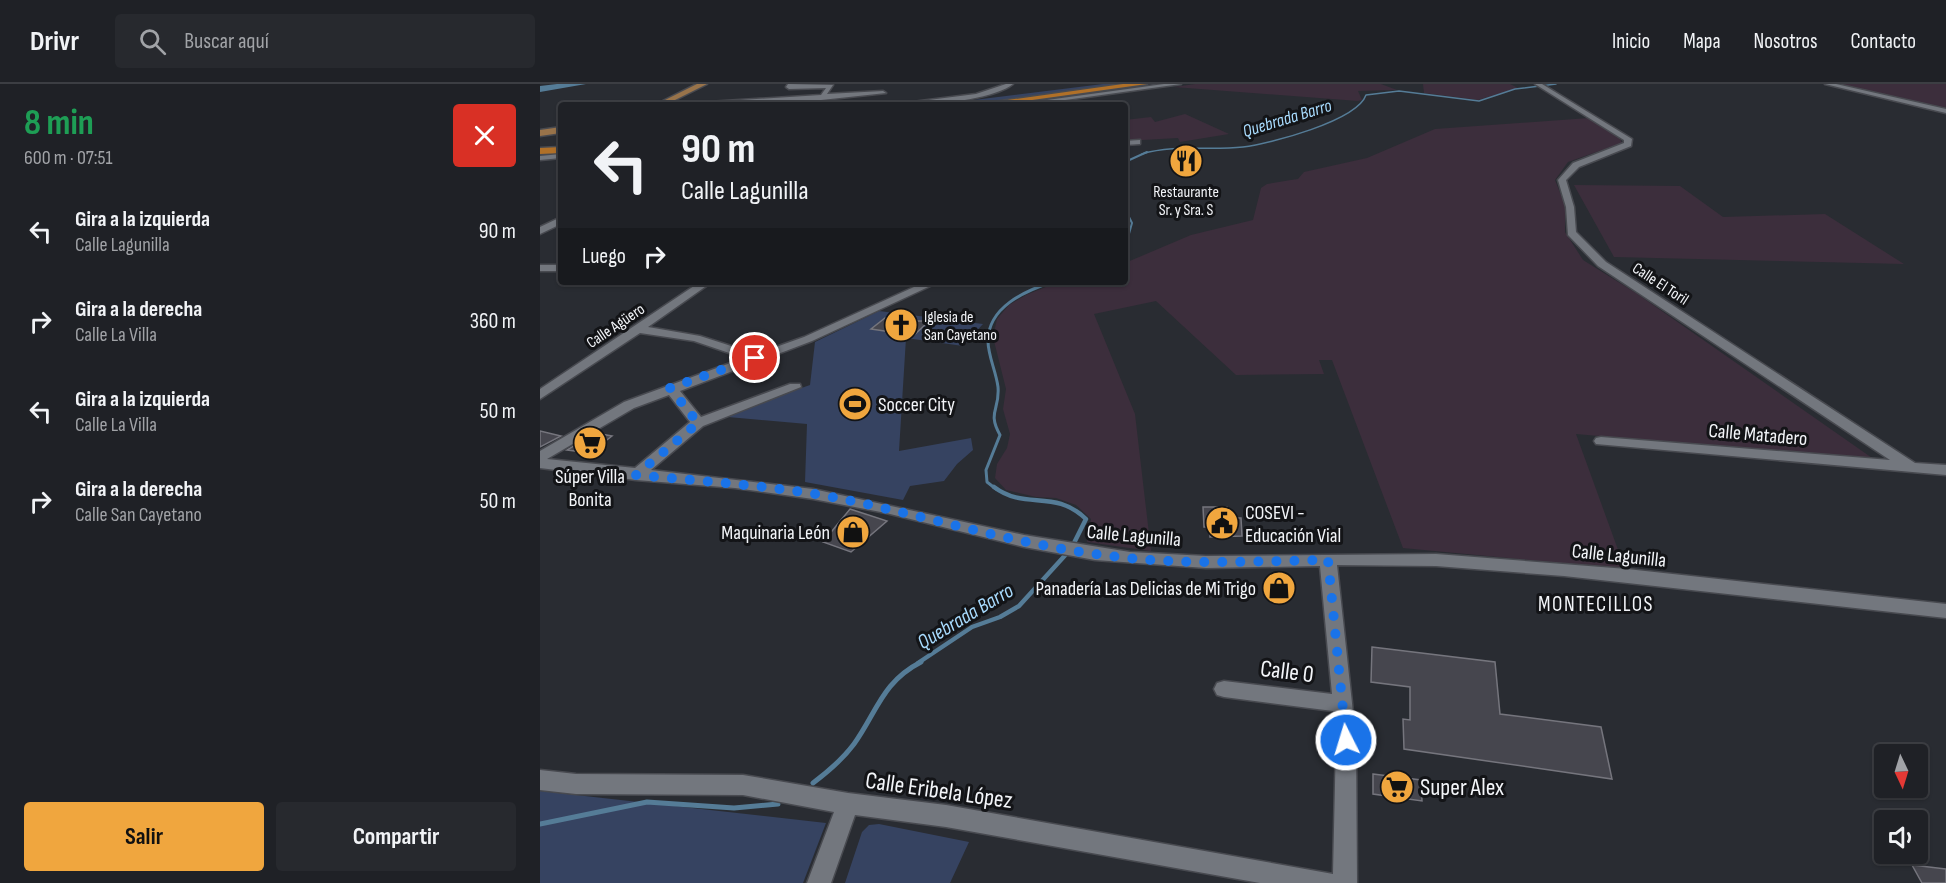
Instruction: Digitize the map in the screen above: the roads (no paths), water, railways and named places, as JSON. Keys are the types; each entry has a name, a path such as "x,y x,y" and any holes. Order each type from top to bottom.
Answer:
{"highway":[{"path":"1000,102 1143,84"},
{"path":"540,154 558,153"}],"main road":[{"path":"668,102 703,84"},
{"path":"540,134 558,131"}],"street":[{"path":"791,84 789,87 831,86 821,98"},
{"path":"864,84 898,102"},
{"path":"919,102 989,94 1001,91 1010,84"},
{"path":"1037,102 1178,84"},
{"name":"Calle El Toril","path":"1538,84 1628,139 1628,144 1575,165 1562,180 1570,207 1570,233 1602,264 1911,466 1946,470"},
{"path":"1828,84 1946,111"},
{"path":"730,102 883,93"},
{"path":"1128,143 1137,142"},
{"path":"540,231 558,222"},
{"path":"540,268 558,268"},
{"name":"Calle Agüero","path":"540,394 703,285"},
{"path":"540,456 611,414 670,388 808,339 927,285"},
{"path":"638,329 696,338 755,358"},
{"path":"636,475 698,423 795,387"},
{"path":"670,388 698,423"},
{"name":"Calle Matadero","path":"1601,441 1911,466"},
{"name":"Calle Lagunilla","path":"540,463 850,500 1055,548 1154,560 1393,559 1497,565 1946,611"},
{"path":"1328,560 1346,740 1345,883"},
{"name":"Calle 0","path":"1224,689 1343,704"},
{"name":"Calle Eribela López","path":"540,780 576,784 743,785 848,804 946,816 1327,883"},
{"path":"819,883 848,804"}],"waterway":[{"path":"540,89 581,84"},
{"name":"Quebrada Barro","path":"1143,154 1179,148 1243,147 1291,136 1347,114 1359,105 1366,95 1399,91 1479,101 1515,89 1556,84"},
{"name":"Quebrada Barro","path":"1143,154 1147,152"},
{"name":"Quebrada Barro","path":"1128,161 1143,154"},
{"name":"Quebrada Barro","path":"1128,215 1132,223 1128,237"},
{"name":"Quebrada Barro","path":"996,489 987,482 986,470 1000,435 994,421 998,387 988,347 990,329 994,319 1010,302 1044,285"},
{"name":"Quebrada Barro","path":"994,487 1017,498 1063,504 1074,510 1086,519 1073,545"},
{"name":"Quebrada Barro","path":"918,663 972,627 1000,617 1019,606 1069,551"},
{"name":"Quebrada Barro","path":"813,783 849,750 897,679 921,662"},
{"name":"Quebrada Barro","path":"540,824 647,802 734,808 778,804"}],"place":[{"name":"Restaurante Sr. y Sra. S","path":"1186,161"},
{"name":"Iglesia de San Cayetano","path":"901,325"},
{"name":"Soccer City","path":"855,404"},
{"name":"Súper Villa Bonita","path":"590,443"},
{"name":"COSEVI - Educación Vial","path":"1222,523"},
{"name":"Maquinaria León","path":"853,532"},
{"name":"Panadería Las Delicias de Mi Trigo","path":"1279,588"},
{"name":"Super Alex","path":"1397,787"}],"district":[{"name":"MONTECILLOS","path":"1596,604"}]}
